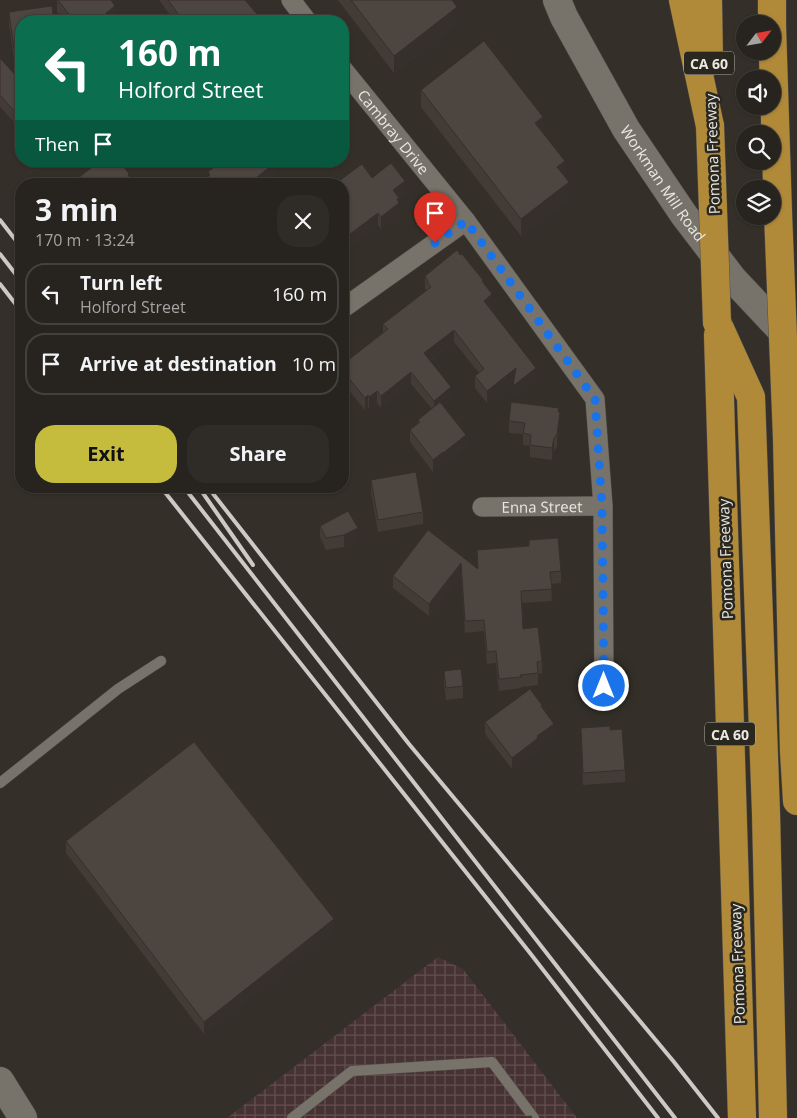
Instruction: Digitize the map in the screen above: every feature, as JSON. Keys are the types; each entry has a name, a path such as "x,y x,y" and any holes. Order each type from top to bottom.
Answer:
{"highway":[{"path":"683,0 710,126"},
{"name":"Pomona Freeway","path":"708,0 710,126 742,1112"},
{"path":"772,0 772,15"},
{"path":"773,60 787,438 794,751 797,801"},
{"path":"717,322 751,397 766,812 773,1118"},
{"path":"794,751 797,704"}],"main road":[{"name":"Workman Mill Road","path":"557,0 564,17 626,128 684,215 733,279 797,347"},
{"path":"0,1081 23,1118"}],"street":[{"path":"291,0 302,15"},
{"name":"Cambray Drive","path":"349,77 466,221 595,399 602,506 604,686"},
{"path":"349,304 466,221"},
{"name":"Enna Street","path":"482,507 602,506"}],"lane":[{"path":"0,782 118,689 161,662"},
{"path":"292,1118 352,1071 492,1062 534,1118"}],"shaded area":[{"path":"438,957 463,969 577,1118 227,1118"}],"building":[{"path":"58,0 111,0 115,6 106,13 107,15 69,15"},
{"path":"168,0 245,0 257,14 177,15 178,14"},
{"path":"351,0 452,0 457,7 394,56"},
{"path":"52,6 53,15 15,15 14,49 9,12"},
{"path":"484,41 543,117 535,123 565,161 557,167 569,182 521,219 421,90"},
{"path":"0,58 15,75 14,111 0,95"},
{"path":"391,163 405,181 393,190 399,198 397,199 399,203 381,217 378,213 349,235 349,178 343,178 362,164 372,178"},
{"path":"92,167 124,167 130,178 78,178"},
{"path":"214,167 270,167 256,178 206,178 210,175 208,172"},
{"path":"457,250 460,255 462,254 492,294 484,301 536,368 513,386 516,368 487,391 475,376 484,369 454,330 424,353 451,387 434,401 411,372 381,396 377,391 365,398 349,379 349,360 388,329 383,324 431,287 425,276"},
{"path":"440,402 466,435 433,460 410,430 420,422 418,420"},
{"path":"511,402 559,408 557,435 554,438 552,448 530,445 531,435 523,433 525,423 509,421"},
{"path":"416,472 423,512 378,520 371,480"},
{"path":"348,511 358,528 344,535 326,538 320,526"},
{"path":"428,530 478,569 477,550 529,546 529,540 558,538 561,571 550,572 552,589 521,591 523,629 538,627 542,661 537,662 538,673 499,679 496,651 487,652 484,620 465,621 461,563 429,604 393,576"},
{"path":"461,669 463,686 446,688 444,671"},
{"path":"530,689 554,724 512,758 485,722"},
{"path":"610,726 610,730 622,729 625,770 583,773 581,728"},
{"path":"194,742 334,919 204,1022 66,841"}],"railway":[{"path":"0,220 15,239"},
{"path":"0,254 15,273"},
{"path":"0,284 15,303"},
{"path":"166,493 530,953 658,1118"},
{"path":"188,493 675,1118"},
{"path":"203,493 253,565"},
{"path":"212,493 409,744 674,1062 718,1118"}],"route":[{"path":"435,243 466,221 595,399 602,506 604,686"}]}
